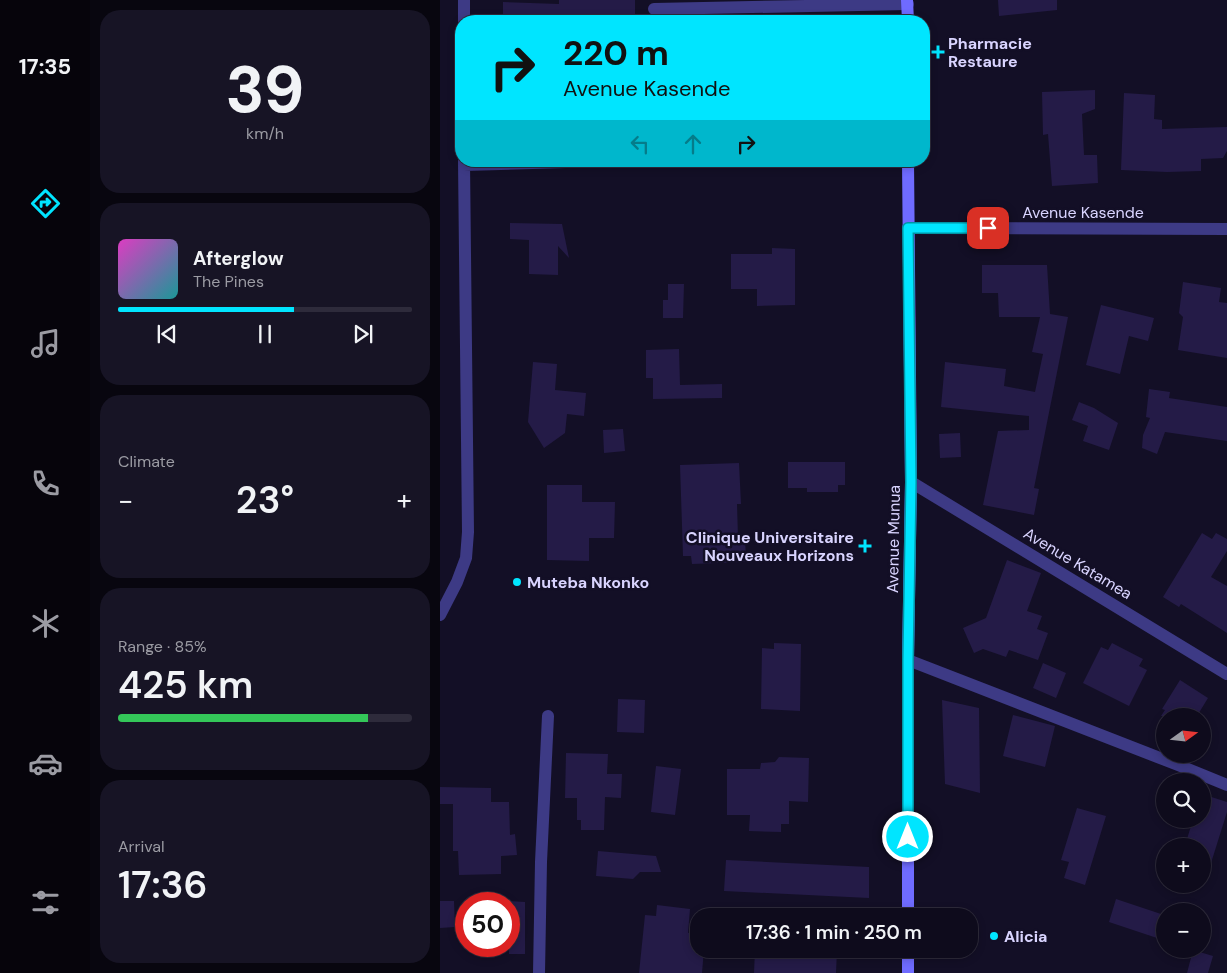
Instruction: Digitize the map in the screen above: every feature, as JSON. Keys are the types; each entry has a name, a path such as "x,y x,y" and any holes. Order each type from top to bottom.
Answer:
{"main road":[{"path":"908,2 908,15"},
{"name":"Avenue Munua","path":"908,167 911,482 908,660 908,908"},
{"path":"908,958 908,973"}],"street":[{"path":"464,0 464,15"},
{"path":"654,9 908,2"},
{"path":"440,615 457,582 466,558 468,532 464,167"},
{"name":"Avenue Kasende","path":"908,228 1227,229"},
{"name":"Avenue Katamea","path":"911,482 1227,674"},
{"path":"908,660 1227,785"},
{"path":"539,973 541,862 548,716"}],"building":[{"path":"559,0 635,0 635,15 503,15 503,2 559,4"},
{"path":"998,0 1057,0 1057,10 999,16"},
{"path":"1095,90 1095,109 1082,114 1084,155 1097,155 1098,183 1052,186 1048,134 1043,135 1042,92"},
{"path":"1124,93 1155,95 1154,119 1162,120 1162,129 1227,127 1227,151 1223,158 1201,159 1201,171 1121,170"},
{"path":"510,223 562,224 569,258 558,246 558,275 529,274 529,240 510,239"},
{"path":"772,248 795,249 795,305 757,306 757,289 731,289 731,254 772,254"},
{"path":"982,265 1047,265 1050,314 1068,317 1034,488 1039,489 1034,515 983,505 998,431 1029,430 1029,416 941,407 945,362 1006,369 1004,386 1035,392 1043,354 1032,352 1040,317 999,317 998,293 982,293"},
{"path":"1183,282 1221,288 1219,302 1227,303 1227,358 1178,350 1183,317 1179,313"},
{"path":"668,284 684,284 683,318 663,318 663,300 668,300"},
{"path":"1101,305 1154,318 1148,341 1129,336 1120,374 1086,365"},
{"path":"679,349 680,385 722,384 722,398 653,399 653,378 646,378 646,350"},
{"path":"533,362 557,364 555,390 586,393 584,416 567,414 565,433 544,448 528,422"},
{"path":"1149,389 1170,392 1169,398 1227,407 1227,441 1165,432 1157,454 1142,448 1143,435 1150,418 1146,417"},
{"path":"1079,402 1094,408 1118,423 1109,450 1083,441 1088,426 1072,420"},
{"path":"623,429 625,451 604,453 603,430"},
{"path":"960,433 961,457 940,458 939,434"},
{"path":"788,462 845,462 845,485 838,485 838,492 807,492 807,488 788,488"},
{"path":"739,463 741,504 737,504 738,537 745,536 746,562 692,564 691,556 683,556 680,465"},
{"path":"547,485 582,485 582,502 615,502 614,538 589,538 589,561 547,560"},
{"path":"1202,533 1212,539 1216,533 1227,539 1227,551 1211,577 1227,586 1227,633 1181,604 1179,607 1163,597"},
{"path":"1007,560 1041,573 1027,611 1042,616 1037,629 1048,633 1038,660 1009,650 1006,657 983,649 974,653 963,628 986,618"},
{"path":"774,643 801,644 800,711 761,709 762,648 774,649"},
{"path":"1112,643 1143,659 1139,666 1147,670 1129,706 1083,683 1101,647 1108,650"},
{"path":"1043,663 1066,673 1056,698 1033,688"},
{"path":"1180,680 1208,698 1202,708 1163,708"},
{"path":"618,699 645,700 644,733 617,732"},
{"path":"942,700 979,708 980,793 945,784"},
{"path":"1013,715 1055,726 1045,767 1003,756"},
{"path":"566,753 608,754 607,774 622,774 621,798 605,797 604,830 581,830 581,820 577,820 577,798 565,798"},
{"path":"779,757 809,758 808,802 789,801 789,824 781,824 781,832 749,831 750,815 727,815 727,769 760,769 761,763 775,762"},
{"path":"656,766 681,769 675,815 651,812"},
{"path":"440,787 491,788 491,802 509,802 510,835 515,834 517,855 501,856 501,874 459,875 458,851 453,851 453,804 440,804"},
{"path":"1211,797 1227,802 1227,812 1211,863 1211,838 1187,838 1190,828 1211,828"},
{"path":"1077,808 1106,816 1085,885 1064,878 1069,862 1061,860"},
{"path":"598,851 656,856 661,872 640,872 633,879 596,876"},
{"path":"726,860 869,867 869,898 724,891"},
{"path":"1116,899 1156,912 1156,938 1109,922"},
{"path":"440,901 454,901 455,927 440,928"},
{"path":"520,902 525,902 525,954 520,954"},
{"path":"657,905 690,909 688,933 690,932 690,958 703,958 702,973 639,973 645,915 656,916"},
{"path":"1211,955 1213,956 1208,973 1187,973 1191,958 1211,958"},
{"path":"755,958 837,958 836,973 754,973"}],"place":[{"name":"Pharmacie Restaure","path":"938,52"},
{"name":"Clinique Universitaire Nouveaux Horizons","path":"865,546"},
{"name":"Muteba Nkonko","path":"517,582"},
{"name":"Alicia","path":"994,936"}],"route":[{"path":"908,837 911,482 908,228 988,228"}]}
